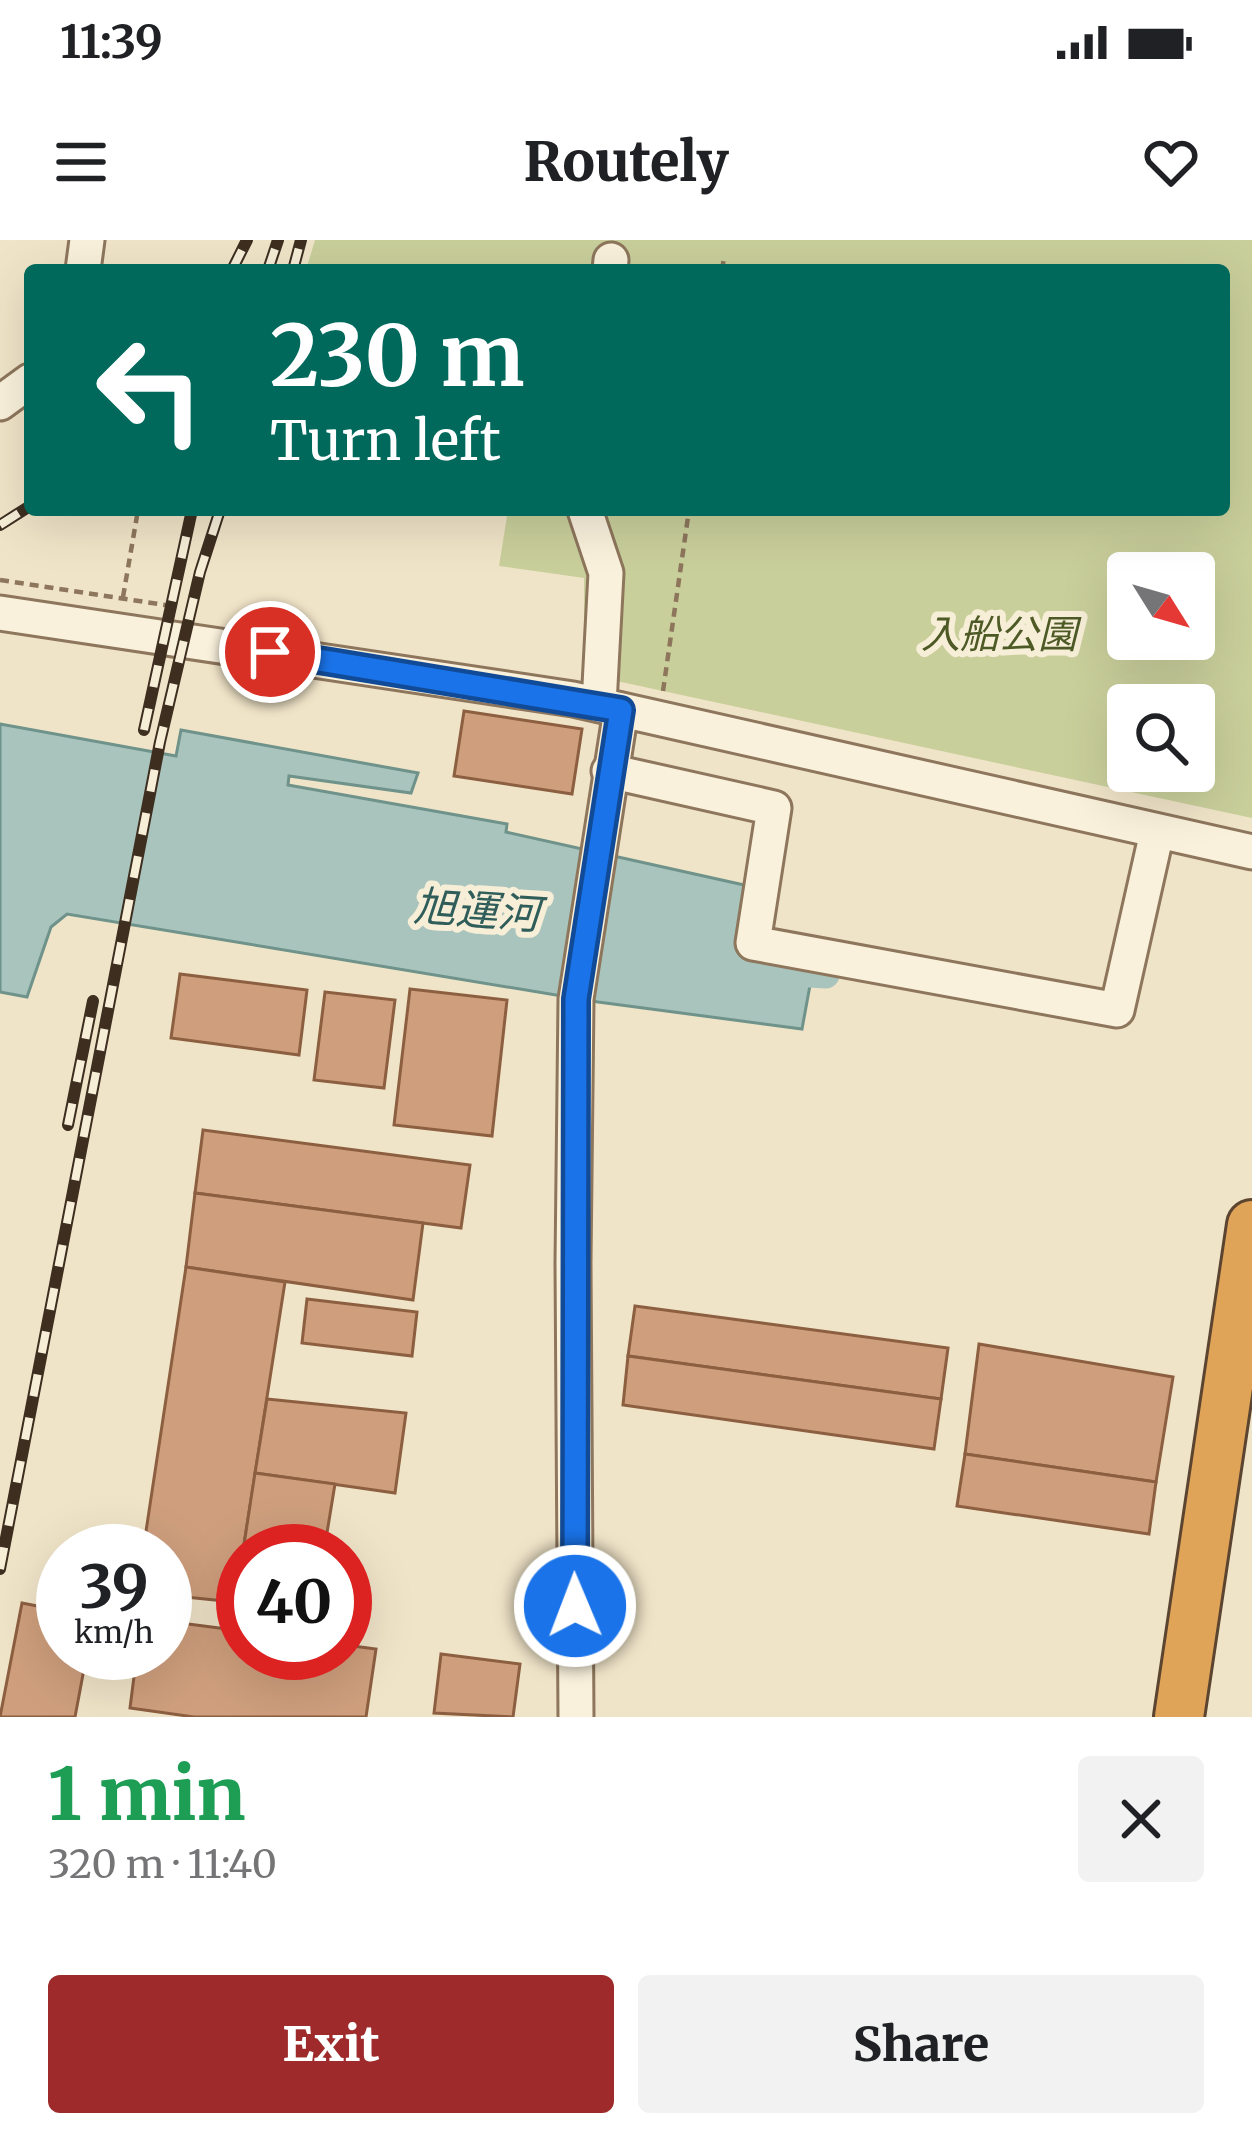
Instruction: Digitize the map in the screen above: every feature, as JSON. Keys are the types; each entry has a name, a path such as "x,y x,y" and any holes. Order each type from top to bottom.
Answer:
{"highway":[{"path":"1179,1717 1252,1225"}],"street":[{"path":"576,1717 576,999 600,851 610,707 606,573 587,516"},
{"path":"0,613 163,634 610,707 868,782 1252,851"},
{"path":"609,771 774,808 753,944 1118,1010 1156,832"}],"path":[{"path":"723,264 724,258"},
{"path":"123,597 137,516"},
{"path":"662,697 688,516"}],"green space":[{"name":"入船公園","path":"315,240 1252,240 1252,818 1131,792 1215,792 1215,684 1107,684 1107,787 584,674 584,578 499,566 507,516 1230,516 1230,264 308,264"}],"water":[{"path":"0,724 176,756 181,730 418,773 411,793 289,776 288,785 507,824 506,832 753,887 741,955 813,969 802,1029 598,1002 67,914 51,927 27,997 0,992"}],"building":[{"path":"464,711 582,729 572,794 454,776"},
{"path":"180,974 307,990 299,1055 171,1038"},
{"path":"410,989 507,1000 492,1136 394,1125"},
{"path":"325,992 395,1000 384,1088 314,1080"},
{"path":"203,1130 470,1165 461,1228 195,1193"},
{"path":"195,1193 423,1223 413,1300 186,1267"},
{"path":"186,1267 285,1282 247,1524 216,1524 216,1600 192,1598 192,1524 147,1524"},
{"path":"307,1299 417,1312 412,1356 302,1343"},
{"path":"635,1306 948,1348 941,1399 628,1356"},
{"path":"979,1344 1173,1377 1156,1482 965,1454"},
{"path":"628,1356 941,1399 934,1449 623,1405"},
{"path":"267,1399 406,1413 395,1493 255,1473"},
{"path":"965,1454 1156,1482 1149,1534 957,1506"},
{"path":"255,1473 335,1484 328,1524 247,1524"},
{"path":"22,1603 36,1606 36,1680 82,1680 75,1717 0,1717"},
{"path":"192,1624 216,1628 216,1680 371,1680 366,1717 194,1717 130,1708 134,1680 192,1680"},
{"path":"441,1654 520,1664 513,1717 434,1713"}],"waterway":[{"name":"旭運河","path":"776,972 826,975"}],"railway":[{"path":"235,264 247,240"},
{"path":"270,264 278,240"},
{"path":"295,264 301,240"},
{"path":"0,525 24,510"},
{"path":"144,730 191,516"},
{"path":"0,1569 160,742 218,516"},
{"path":"68,1125 93,1001"}],"route":[{"path":"270,652 621,710 576,999 575,1606"}]}
